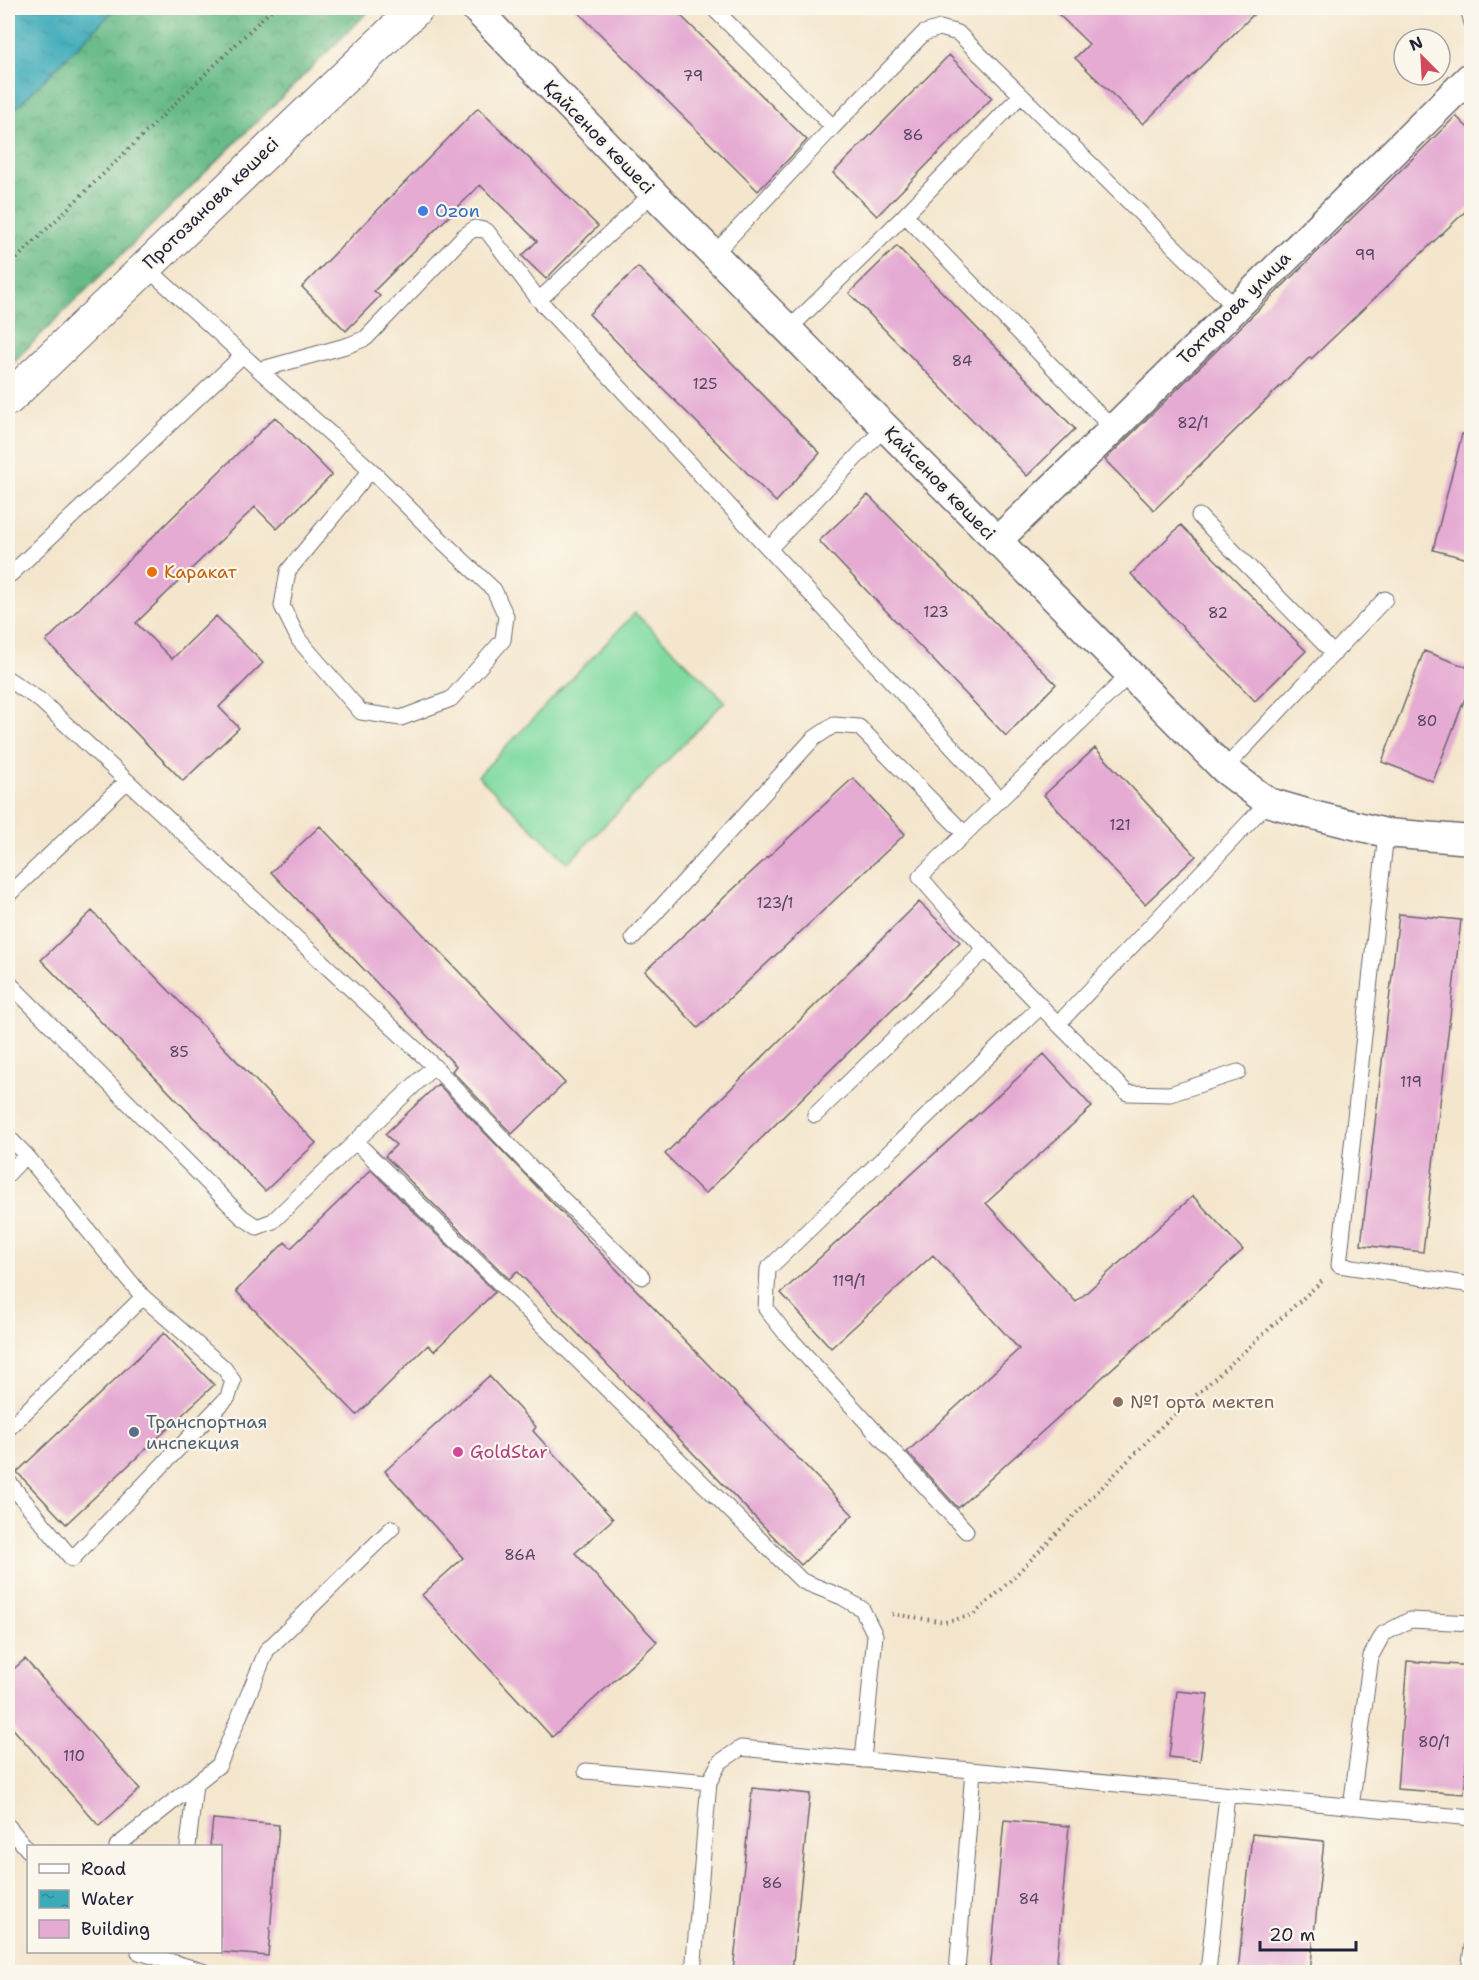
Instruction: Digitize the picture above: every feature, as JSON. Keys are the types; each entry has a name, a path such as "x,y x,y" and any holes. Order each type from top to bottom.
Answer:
{"main road":[{"name":"Протозанова көшесі","path":"8,399 417,8"}],"street":[{"name":"Қайсенов көшесі","path":"475,8 653,193 1224,769 1268,802 1386,833 1472,840"},
{"name":"Тохтарова улица","path":"997,541 1471,75"}],"lane":[{"path":"1468,8 1472,23"},
{"path":"716,9 833,127"},
{"path":"715,253 924,33 940,28 958,33 1235,307"},
{"path":"789,328 905,215 1021,95"},
{"path":"539,300 653,193"},
{"path":"905,215 1113,429"},
{"path":"258,370 349,345 366,338 464,236 475,228 487,231 539,300 1000,799"},
{"path":"145,266 371,470 494,590 506,616 502,640 451,699 401,718 361,712 299,640 282,606 288,571 371,470"},
{"path":"12,574 243,355"},
{"path":"769,549 885,427"},
{"path":"1199,516 1334,654"},
{"path":"1224,769 1385,599"},
{"path":"1130,674 920,877 986,949 1127,1093 1170,1094 1238,1072"},
{"path":"8,680 40,701 434,1066 531,1168 642,1277"},
{"path":"633,938 813,739 834,725 859,726 965,834"},
{"path":"8,895 126,782"},
{"path":"1058,1024 1268,802"},
{"path":"1386,833 1339,1265 1472,1285"},
{"path":"815,1115 986,949"},
{"path":"8,982 242,1217 257,1227 273,1221 434,1066"},
{"path":"966,1531 786,1334 766,1308 768,1269 1041,1006"},
{"path":"8,1137 26,1155 143,1297 224,1368 233,1381 228,1397 72,1559 8,1481"},
{"path":"356,1142 802,1581 842,1596 862,1609 875,1635 863,1760"},
{"path":"8,1174 26,1155"},
{"path":"8,1429 143,1297"},
{"path":"118,1845 219,1766 267,1650 392,1528"},
{"path":"1351,1807 1371,1656 1383,1634 1410,1620 1472,1623"},
{"path":"693,1972 709,1782 720,1762 741,1748 1472,1818"},
{"path":"586,1771 709,1782"},
{"path":"957,1972 973,1771"},
{"path":"188,1845 195,1784"},
{"path":"1208,1972 1227,1795"},
{"path":"8,1826 27,1849"},
{"path":"1469,1972 1472,1947"},
{"path":"142,1953 205,1972"}],"path":[{"path":"8,267 273,8"},
{"path":"862,1609 945,1622 973,1615 1000,1591 1163,1425 1339,1265"}],"green space":[{"path":"116,8 372,8 8,367 8,116"},
{"path":"635,613 725,701 568,863 478,776"}],"water":[{"path":"8,8 116,8 8,116"}],"building":[{"path":"574,8 673,8 807,140 758,191"},
{"path":"1052,8 1260,8 1143,124 1075,58 1089,44"},
{"path":"949,55 992,98 877,216 833,173"},
{"path":"478,108 598,226 546,279 522,256 537,241 480,185 374,291 380,296 346,331 302,287"},
{"path":"1456,116 1472,132 1472,205 1311,359 1310,357 1154,510 1105,460"},
{"path":"897,246 1075,429 1027,476 849,293"},
{"path":"638,267 820,453 776,502 589,314"},
{"name":"Каракат","path":"275,417 332,475 277,529 255,507 136,623 172,659 216,616 263,663 219,707 239,728 183,781 46,641"},
{"path":"1462,434 1472,435 1472,560 1433,550"},
{"path":"868,495 1056,684 1006,736 819,541"},
{"path":"1181,525 1306,651 1255,701 1131,574"},
{"path":"1424,651 1472,669 1472,680 1433,781 1382,762"},
{"path":"1095,748 1196,856 1145,904 1044,795"},
{"path":"853,778 905,834 698,1028 645,971"},
{"path":"320,826 565,1083 512,1134 452,1071 456,1066 271,872"},
{"path":"919,902 960,942 705,1194 665,1154"},
{"path":"92,911 316,1143 265,1191 41,960"},
{"path":"1399,914 1461,920 1423,1252 1361,1245"},
{"path":"1044,1054 1092,1107 986,1203 1076,1302 1193,1196 1243,1250 958,1508 907,1452 1019,1349 933,1255 831,1348 781,1293"},
{"path":"438,1084 853,1515 801,1565 517,1271 509,1279 385,1156 396,1145 385,1134"},
{"path":"371,1170 495,1292 434,1351 428,1345 357,1415 236,1291 285,1242 291,1248"},
{"path":"164,1333 214,1385 66,1524 17,1472"},
{"path":"489,1376 536,1427 533,1431 613,1519 575,1553 657,1642 552,1737 422,1595 463,1558 385,1471"},
{"path":"25,1659 140,1789 99,1826 8,1723 8,1674"},
{"path":"1407,1661 1472,1666 1472,1696 1464,1794 1397,1789"},
{"path":"1177,1691 1208,1694 1200,1761 1169,1757"},
{"path":"752,1788 810,1794 792,1972 733,1972"},
{"path":"213,1819 279,1825 268,1956 222,1952 222,1845 210,1845"},
{"path":"1004,1820 1069,1826 1056,1972 990,1972"},
{"path":"1252,1834 1324,1841 1310,1972 1238,1972"}],"place":[{"name":"Ozon","path":"423,211"},
{"name":"Каракат","path":"152,572"},
{"name":"№1 орта мектеп","path":"1118,1402"},
{"name":"Транспортная инспекция","path":"134,1432"},
{"name":"GoldStar","path":"458,1452"}]}
